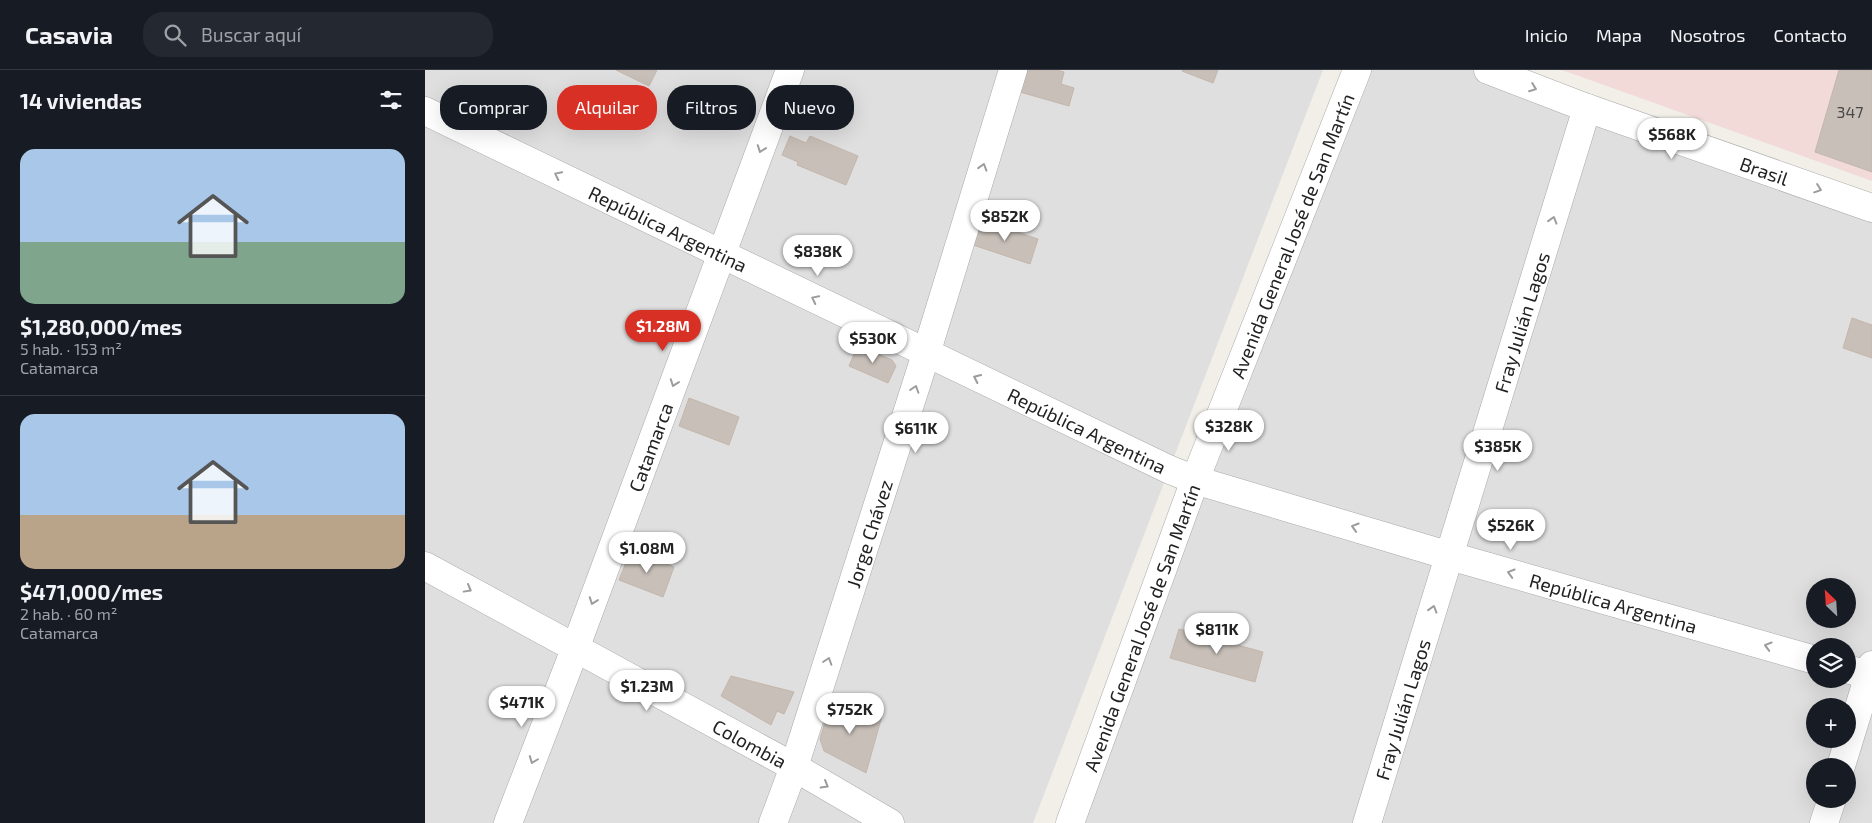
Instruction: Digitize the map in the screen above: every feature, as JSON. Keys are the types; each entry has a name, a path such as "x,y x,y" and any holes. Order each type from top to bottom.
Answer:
{"street":[{"name":"Catamarca","path":"508,823 575,649 790,70"},
{"name":"Jorge Chávez","path":"773,823 794,767 926,354 1013,70"},
{"name":"Avenida General José de San Martín","path":"1070,823 1195,480 1357,70"},
{"name":"Brasil","path":"1488,70 1587,108 1872,208"},
{"name":"Fray Julián Lagos","path":"1367,823 1587,108"},
{"name":"República Argentina","path":"425,111 926,354 1195,480 1450,556 1806,657"},
{"name":"Colombia","path":"425,566 794,767 889,823"},
{"path":"1843,758 1865,671"},
{"path":"1824,823 1829,808"}],"shaded area":[{"path":"425,70 1323,70 1033,823 425,823"},
{"path":"1357,70 1488,70 1872,210 1872,823 1069,823"},
{"path":"1562,70 1872,70 1872,181"}],"building":[{"path":"616,70 657,70 650,85"},
{"path":"1027,70 1057,70 1064,72 1061,84 1074,88 1069,106 1020,92"},
{"path":"1183,70 1218,70 1213,83"},
{"path":"1839,70 1872,70 1872,172 1815,152"},
{"path":"790,136 806,143 810,136 858,156 846,185 797,165 798,162 782,155"},
{"path":"981,220 1038,239 1030,264 973,245"},
{"path":"1852,318 1872,325 1872,358 1843,348"},
{"path":"858,345 892,360 896,366 888,383 849,366"},
{"path":"689,398 739,417 729,445 679,426"},
{"path":"631,550 674,567 663,597 619,580"},
{"path":"1179,629 1263,652 1255,682 1170,658"},
{"path":"731,676 794,692 784,714 777,711 771,725 721,696"},
{"path":"831,701 882,716 866,773 824,751 820,739"}]}
